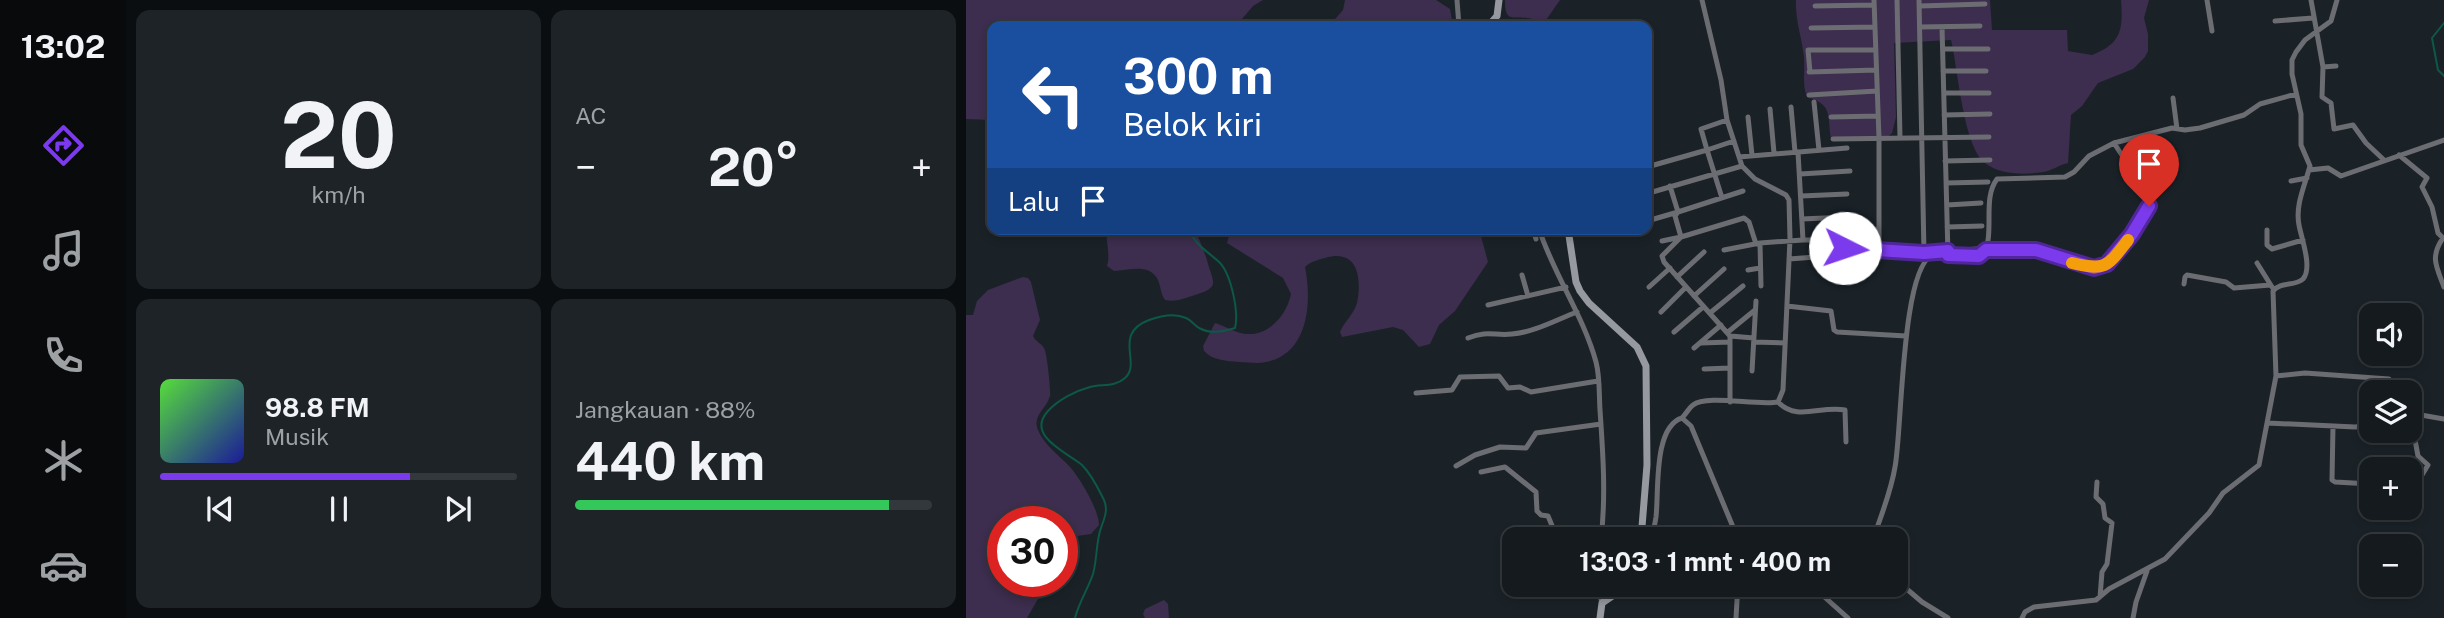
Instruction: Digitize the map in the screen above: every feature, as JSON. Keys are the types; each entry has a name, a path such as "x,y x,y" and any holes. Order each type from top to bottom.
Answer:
{"street":[{"path":"1457,0 1459,21"},
{"path":"1492,21 1497,16 1499,0"},
{"path":"1702,0 1721,80 1727,120 1742,166 1749,174 1786,195 1789,200 1790,241 1783,390 1778,401"},
{"path":"1897,0 1900,138"},
{"path":"2207,0 2212,31"},
{"path":"2311,0 2323,67 2322,97 2331,103 2334,129 2353,125 2366,143 2384,160"},
{"path":"2184,285 2188,275 2226,282 2234,288 2273,287 2299,281 2304,276 2298,206 2310,163 2301,145 2301,114 2292,74 2292,60 2295,52 2315,32 2331,21 2337,0"},
{"path":"1815,6 1874,2 1879,251"},
{"path":"1924,253 1919,3 1985,4"},
{"path":"2275,21 2313,18"},
{"path":"1920,27 1980,26"},
{"path":"1811,28 1875,27"},
{"path":"1942,27 1948,253"},
{"path":"1943,49 1988,48"},
{"path":"1875,50 1808,50 1809,73 1876,70"},
{"path":"2323,67 2336,66"},
{"path":"1943,71 1986,71"},
{"path":"1809,95 1877,91"},
{"path":"1944,93 1989,93"},
{"path":"1845,248 1982,256 1986,250 1992,189 1997,178 2065,177 2074,172 2089,156 2113,143 2172,128 2193,130 2236,118 2252,112 2260,104 2296,94"},
{"path":"2173,98 2177,129"},
{"path":"1814,102 1819,150"},
{"path":"1791,107 1800,174 1803,240"},
{"path":"1770,109 1774,153"},
{"path":"1944,115 1990,114"},
{"path":"1830,117 1878,116"},
{"path":"1748,117 1752,155"},
{"path":"1722,198 1701,129 1727,120"},
{"path":"1833,139 1989,137"},
{"path":"2309,170 2328,168 2341,176 2444,140"},
{"path":"1652,166 1734,141"},
{"path":"1986,250 2036,250 2094,268 2107,264 2132,234 2151,201 2113,143"},
{"path":"1739,157 1847,148"},
{"path":"2399,155 2427,178 2422,187 2432,207 2438,233 2443,238 2436,247 2436,267 2444,286"},
{"path":"1945,160 1990,160"},
{"path":"1652,191 1742,166"},
{"path":"1800,174 1850,171"},
{"path":"2291,181 2307,178"},
{"path":"1946,183 1988,181"},
{"path":"1670,186 1678,212 1675,216 1681,237"},
{"path":"1654,219 1743,191"},
{"path":"1801,196 1847,194"},
{"path":"1947,205 1981,203"},
{"path":"1802,219 1846,217"},
{"path":"1662,241 1744,218 1749,222 1758,243 1761,286"},
{"path":"1947,227 1982,226"},
{"path":"1789,259 1842,255 1851,230 1879,229"},
{"path":"2267,230 2267,245 2272,249 2303,240"},
{"path":"1535,235 1536,239"},
{"path":"1541,235 1553,266 1577,312 1596,363 1603,470 1601,527"},
{"path":"1569,235 1576,282 1580,291 1595,309 1637,346 1646,366 1647,465 1643,527"},
{"path":"1681,237 1662,256 1729,337 1730,402"},
{"path":"1724,250 1758,243 1840,240"},
{"path":"1876,527 1896,466 1906,337 1924,260 1933,255 1977,249"},
{"path":"1677,277 1704,252"},
{"path":"2022,618 2025,612 2034,607 2091,602 2109,589 2168,557 2209,513 2223,493 2258,467 2276,376 2273,287 2257,263"},
{"path":"1649,287 1670,268"},
{"path":"1748,270 1760,268"},
{"path":"1694,296 1724,269"},
{"path":"1522,275 1528,296"},
{"path":"1710,313 1743,286"},
{"path":"1488,306 1566,287"},
{"path":"1661,312 1686,288"},
{"path":"1752,371 1756,301"},
{"path":"1787,306 1831,311 1834,330 1838,332 1906,337"},
{"path":"1674,332 1703,307"},
{"path":"1729,337 1755,309"},
{"path":"1468,338 1483,332 1513,334 1551,324 1577,312"},
{"path":"1693,348 1721,325"},
{"path":"1700,343 1729,337 1785,343"},
{"path":"1704,369 1730,368"},
{"path":"2276,376 2308,373 2389,379"},
{"path":"1416,393 1452,390 1461,377 1499,376 1508,388 1520,387 1531,392 1598,381"},
{"path":"1654,527 1661,452 1671,425 1682,418 1693,405 1707,400 1762,404 1778,401"},
{"path":"1778,401 1796,412 1845,410 1846,442"},
{"path":"2422,415 2444,419"},
{"path":"1682,418 1691,426 1733,527"},
{"path":"2267,423 2359,425"},
{"path":"1456,466 1475,455 1500,447 1526,448 1536,433 1601,424"},
{"path":"2333,426 2332,480 2359,483"},
{"path":"2422,460 2428,465 2422,475"},
{"path":"1481,472 1504,467 1524,481 1535,492 1537,510 1541,515 1548,516 1553,527"},
{"path":"2097,482 2095,496 2103,505 2105,519 2112,523 2100,597"},
{"path":"2133,618 2147,570"},
{"path":"1908,590 1948,618"},
{"path":"1600,597 1601,618"},
{"path":"1602,603 1611,597"},
{"path":"1736,618 1737,597"},
{"path":"1825,597 1848,618"}],"shaded area":[{"path":"966,0 1263,0 1253,6 1240,21 987,21 987,120 966,119"},
{"path":"1345,0 1436,0 1450,9 1452,21 1333,21 1343,10"},
{"path":"1505,0 1560,0 1545,21 1513,17 1506,12"},
{"path":"1796,0 1990,0 1992,30 2067,30 2068,51 2092,55 2115,40 2121,27 2121,0 2149,0 2144,18 2148,51 2133,69 2098,83 2082,106 2071,115 2068,163 2043,172 2013,173 1998,170 1985,163 1971,141 1951,40 1894,43 1896,117 1892,133 1883,141 1831,139 1825,107 1807,97 1805,92 1804,57"},
{"path":"1107,235 1197,235 1211,274 1212,287 1182,299 1165,300 1153,273 1143,269 1114,271 1107,266"},
{"path":"1229,235 1481,235 1488,262 1455,311 1439,325 1430,344 1419,347 1403,330 1393,327 1342,337 1340,332 1357,303 1358,275 1351,261 1345,257 1336,256 1314,261 1305,267 1307,310 1299,337 1291,349 1280,357 1256,363 1215,358 1204,351 1203,346 1215,323 1244,334 1256,333 1270,327 1286,309 1291,294 1283,278 1227,243"},
{"path":"1023,277 1031,282 1040,320 1033,336 1045,351 1050,396 1038,416 1038,430 1079,479 1092,503 1099,525 1091,534 1078,536 1078,506 987,506 987,597 1039,597 1027,618 966,618 966,315 973,315 977,301 988,290"},
{"path":"1164,600 1168,604 1169,618 1145,618 1145,609"}],"waterway":[{"path":"2444,23 2432,38 2438,70 2444,76"},
{"path":"1075,618 1093,574 1106,506 1085,468 1045,436 1042,420 1052,407 1073,393 1117,383 1125,378 1131,365 1132,333 1149,320 1177,316 1188,319 1207,331 1235,328 1235,303 1227,274 1223,266 1192,235"}],"slow traffic":[{"path":"2072,263 2094,268 2107,264 2128,240"}],"route":[{"path":"1845,248 1924,253 1948,251 1948,255 1979,256 1986,250 2032,249 2094,268 2107,264 2132,234 2149,206"}]}
